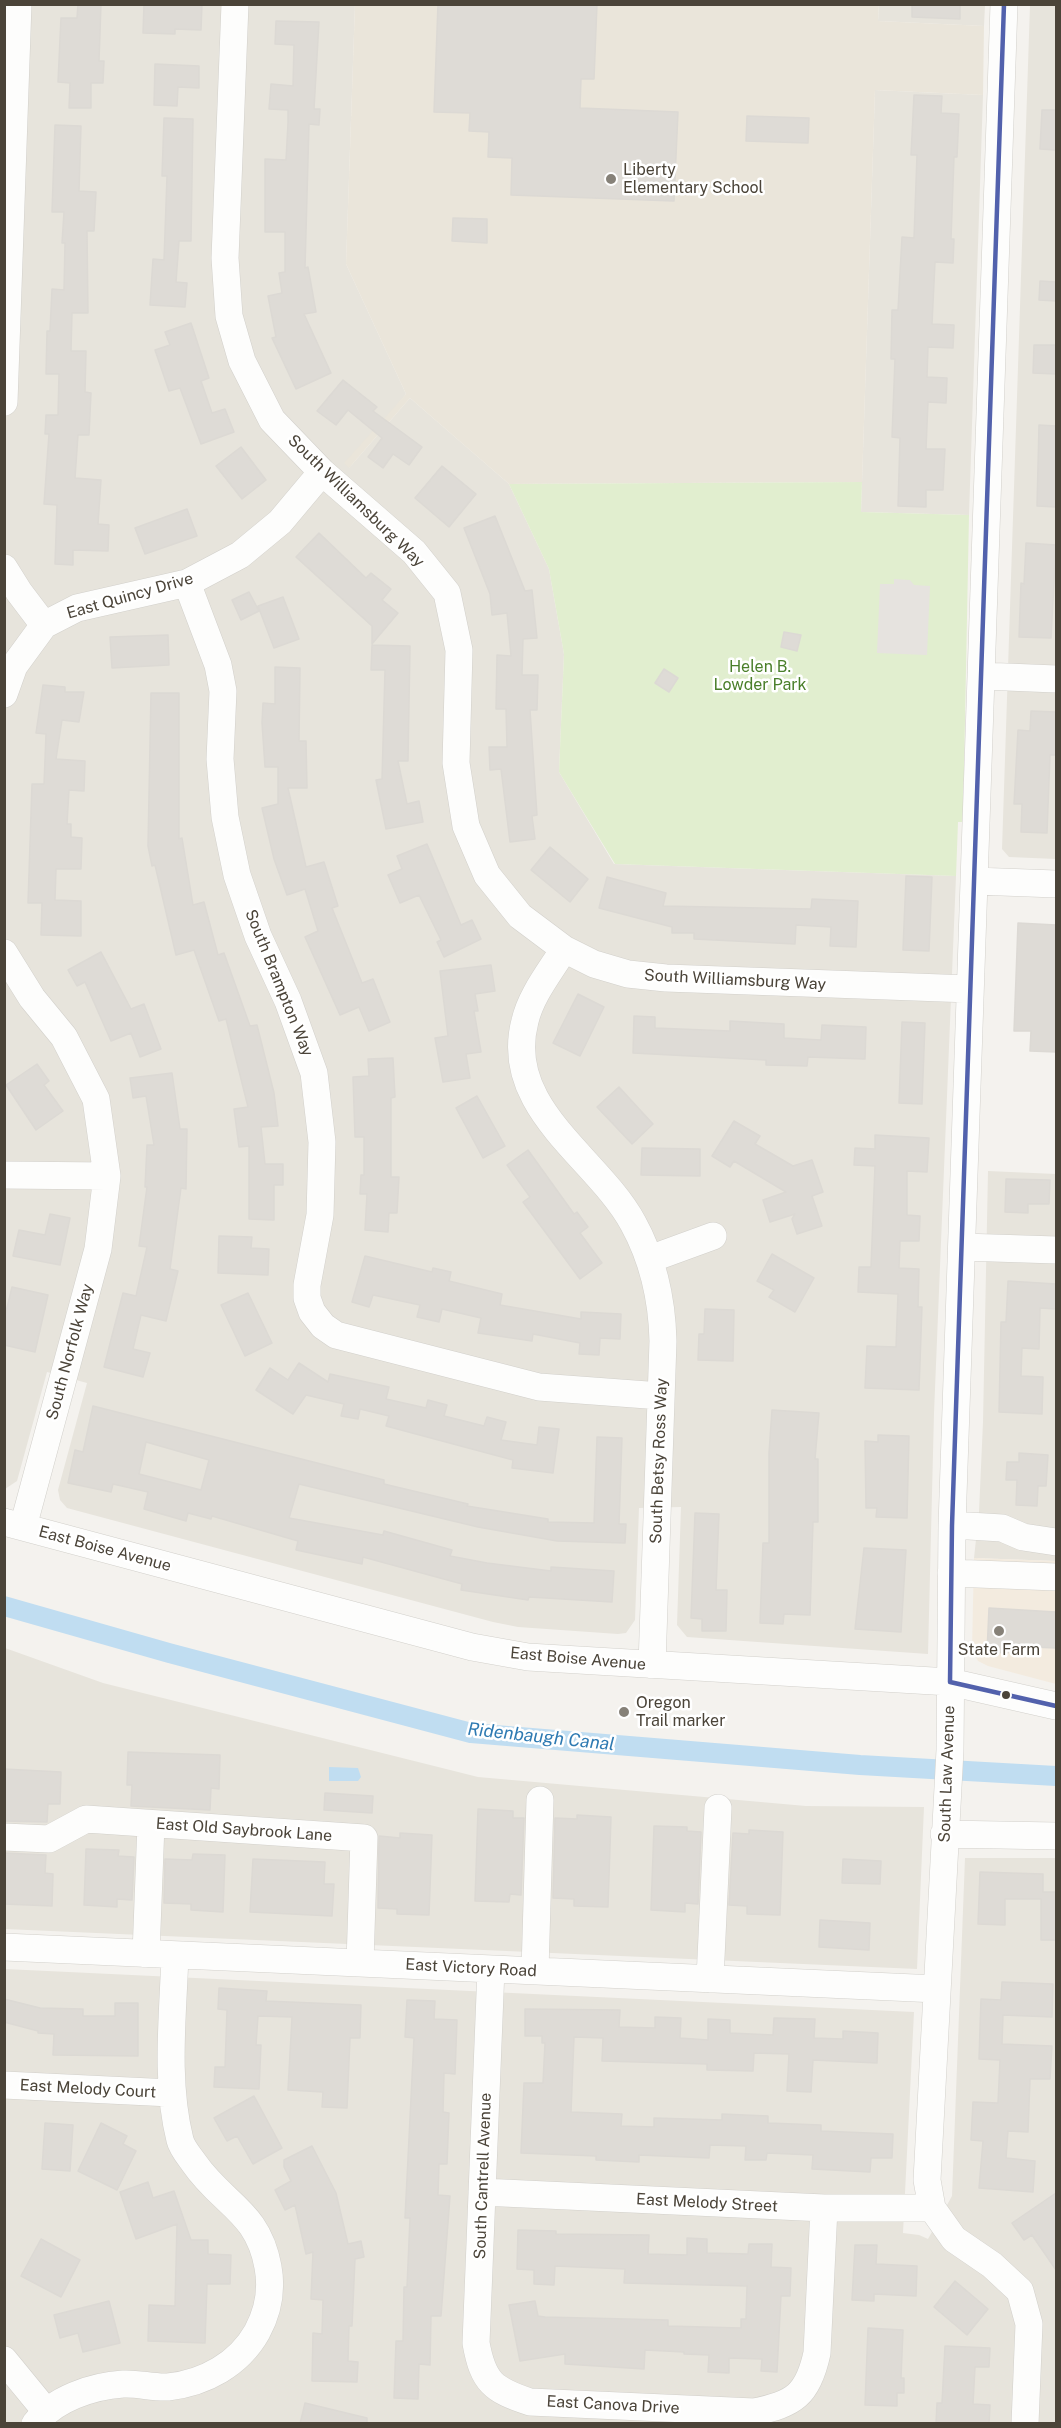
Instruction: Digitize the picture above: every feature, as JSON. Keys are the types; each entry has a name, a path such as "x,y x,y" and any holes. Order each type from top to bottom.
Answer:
{"street":[{"path":"4,402 18,4"},
{"name":"South Williamsburg Way","path":"234,4 225,258 229,316 242,361 272,420 322,472 414,552 447,593 459,650 456,763 466,826 487,875 520,916 564,949 594,964 628,974 970,989"},
{"name":"South Law Avenue","path":"1004,4 952,1525 949,1786 944,1834 927,2180 932,2208 954,2239 992,2265 1020,2291 1029,2324 1025,2424"},
{"name":"East Quincy Drive","path":"44,625 76,609 187,584 240,555 280,522 322,472"},
{"path":"4,568 44,625 14,666 4,694"},
{"name":"South Brampton Way","path":"187,584 218,665 223,690 220,759 225,817 237,875 258,936 288,1001 314,1073 322,1142 320,1215 307,1285 312,1312 323,1326 336,1335 509,1381 569,1391 661,1396"},
{"path":"982,676 1056,679"},
{"path":"974,881 1056,884"},
{"name":"South Betsy Ross Way","path":"564,949 535,994 524,1022 523,1071 531,1092 547,1116 607,1185 632,1221 650,1259 662,1301 652,1665"},
{"name":"South Norfolk Way","path":"4,953 32,998 64,1037 96,1099 107,1176 98,1249 14,1524"},
{"path":"4,1175 107,1176"},
{"path":"650,1259 713,1236"},
{"path":"962,1247 1056,1250"},
{"name":"East Boise Avenue","path":"14,1524 472,1647 528,1657 950,1682 1056,1706"},
{"path":"952,1525 1002,1528 1023,1537 1056,1542"},
{"path":"951,1573 1056,1577"},
{"path":"535,1971 540,1800"},
{"path":"710,1979 717,1808"},
{"name":"East Old Saybrook Lane","path":"4,1837 49,1839 86,1820 364,1838 360,1963"},
{"path":"146,1953 152,1824"},
{"path":"944,1834 1056,1836"},
{"name":"East Victory Road","path":"4,1947 937,1989"},
{"path":"4,2360 40,2417 83,2392 123,2384 168,2387 203,2379 238,2360 257,2332 269,2302 270,2275 265,2247 253,2223 209,2184 181,2143 171,2093 175,1955"},
{"name":"South Cantrell Avenue","path":"488,2382 480,2364 476,2343 491,1969"},
{"name":"East Melody Court","path":"4,2085 171,2093"},
{"name":"East Melody Street","path":"482,2192 824,2208 932,2208"},
{"name":"East Canova Drive","path":"488,2382 508,2394 542,2402 754,2412 777,2407 798,2397 813,2375 817,2353 824,2208"}],"shaded area":[{"name":"Liberty Elementary School","path":"879,4 878,21 984,26 983,95 875,90 862,482 509,484 410,398 349,468 344,463 406,394 346,264 355,5"},
{"path":"4,5 355,5 346,264 406,394 349,468 410,398 509,484 549,569 564,654 559,772 614,864 956,876 934,1413 928,1654 687,1637 677,1625 681,1507 639,1508 635,1620 626,1633 618,1634 518,1627 493,1622 67,1508 60,1500 58,1490 87,1383 47,1372 17,1481 5,1489"},
{"path":"879,5 985,5 984,26 878,21"},
{"path":"1030,5 1056,5 1056,859 1009,857 1002,849"},
{"path":"875,90 983,95 969,515 861,512"},
{"path":"894,579 910,580 914,585 930,586 927,655 877,653 880,584 894,584"},
{"path":"988,1171 1056,1174 1056,1561 974,1558 979,1512 983,1422"},
{"path":"974,1558 1056,1561 1056,1684 988,1666 978,1661 972,1649"},
{"path":"5,1648 103,1683 478,1777 806,1806 924,1807 917,1969 5,1929"},
{"path":"965,1858 1056,1858 1056,2423 5,2424 5,1969 914,2012 903,2233 928,2239 952,2196"}],"green space":[{"name":"Helen B. Lowder Park","path":"862,482 861,512 969,515 963,822 958,822 956,876 615,864 559,772 564,654 549,569 509,484"}],"water":[{"path":"329,1767 358,1768 361,1777 358,1781 329,1781"}],"building":[{"path":"78,4 101,4 99,61 104,61 103,83 91,83 91,108 69,108 70,83 58,82 61,18 77,18"},
{"path":"144,4 202,4 201,30 175,29 175,34 143,33"},
{"path":"438,4 597,4 594,79 581,79 580,108 678,112 674,201 511,195 512,158 488,157 489,132 469,131 470,113 434,112"},
{"path":"912,4 960,4 960,19 912,17"},
{"path":"276,21 319,22 314,109 320,109 319,125 309,124 305,268 308,267 316,312 304,314 331,373 296,389 272,338 276,337 268,296 282,293 279,273 285,272 285,232 265,232 265,159 286,160 288,123 288,110 269,109 271,84 293,86 294,45 275,44"},
{"path":"155,64 199,66 199,88 178,87 177,106 154,105"},
{"path":"914,95 942,96 941,113 959,114 957,157 954,157 951,239 954,239 953,263 935,262 932,324 954,325 953,348 928,347 927,377 947,378 946,403 928,402 926,449 945,449 943,490 926,490 926,507 898,506 900,438 892,437 895,359 891,359 892,310 898,310 902,237 914,238 917,155 911,155"},
{"path":"1042,110 1056,110 1056,150 1040,149"},
{"path":"747,116 809,118 808,143 746,141"},
{"path":"164,118 193,119 191,241 179,241 176,282 187,283 185,307 150,305 153,259 164,260 167,176 162,176"},
{"path":"55,125 81,126 79,191 96,192 94,231 87,231 88,313 72,313 71,351 86,351 85,392 91,393 89,435 78,435 75,478 101,480 98,524 109,525 108,551 73,550 73,565 55,564 57,505 44,504 49,434 45,434 46,415 58,415 59,374 46,374 47,331 50,331 52,289 64,290 65,243 62,243 64,212 52,212"},
{"path":"453,218 487,219 487,243 452,241"},
{"path":"1040,281 1056,282 1056,301 1039,300"},
{"path":"191,323 209,378 201,381 212,413 225,409 234,432 201,444 180,388 169,391 155,350 170,345 165,332"},
{"path":"1034,345 1056,345 1056,374 1033,373"},
{"path":"343,380 377,407 373,411 422,447 409,465 393,454 383,468 368,457 382,438 348,410 336,425 317,411"},
{"path":"1039,425 1056,426 1056,507 1037,506"},
{"path":"241,447 266,480 242,499 216,466"},
{"path":"442,466 476,494 449,527 415,498"},
{"path":"187,509 197,536 145,554 135,528"},
{"path":"495,516 525,591 532,590 537,638 523,639 522,675 538,675 537,710 530,710 537,815 532,816 535,839 510,842 501,769 490,770 489,747 507,747 506,709 496,709 497,655 511,656 507,613 492,615 490,594 464,528"},
{"path":"319,533 366,578 371,573 391,589 382,600 398,613 372,644 372,626 296,557"},
{"path":"1026,543 1056,545 1051,638 1019,637 1021,583 1024,584"},
{"path":"249,592 259,611 241,620 232,600"},
{"path":"283,597 299,639 274,648 258,606"},
{"path":"784,632 801,635 797,651 781,647"},
{"path":"168,635 169,665 112,668 110,637"},
{"path":"372,645 410,646 408,761 398,761 407,804 419,801 423,822 386,829 376,780 382,779 385,670 371,670"},
{"path":"275,667 300,668 299,741 306,741 307,788 288,788 306,867 324,862 338,906 332,908 362,983 373,979 390,1022 369,1031 359,1007 340,1015 305,937 318,931 305,889 287,895 274,859 262,808 278,804 278,767 265,767 262,723 263,703 275,704"},
{"path":"664,669 678,678 669,692 655,683"},
{"path":"43,685 65,687 65,692 84,692 79,722 62,720 56,759 85,761 84,791 69,790 67,824 71,824 71,837 82,838 81,869 56,869 55,900 81,901 81,936 41,935 42,903 28,903 32,784 44,784 46,734 36,733"},
{"path":"151,693 179,693 179,839 182,838 193,905 204,902 218,955 224,953 250,1026 257,1025 274,1093 278,1126 261,1127 265,1164 283,1164 283,1185 274,1185 274,1220 249,1219 249,1146 239,1147 234,1109 248,1107 226,1019 219,1021 194,950 176,955 155,865 152,866 148,846"},
{"path":"1031,711 1056,712 1056,755 1050,755 1047,833 1021,832 1022,804 1014,804 1018,730 1030,731"},
{"path":"427,844 461,925 472,920 481,939 444,957 437,942 441,940 419,895 400,903 388,875 402,869 397,856"},
{"path":"550,847 588,879 570,902 531,870"},
{"path":"906,876 932,877 929,951 903,950"},
{"path":"607,877 666,893 663,906 811,909 812,899 858,901 856,947 830,946 831,927 796,925 795,944 694,939 694,933 672,933 672,927 599,908"},
{"path":"1018,923 1056,925 1056,1052 1030,1051 1031,1031 1014,1031"},
{"path":"101,952 131,1009 144,1004 161,1049 140,1057 131,1033 111,1041 85,982 77,986 68,970"},
{"path":"491,965 495,991 475,994 478,1011 474,1011 481,1052 466,1054 470,1078 443,1082 435,1038 448,1036 440,971"},
{"path":"578,994 604,1007 580,1056 553,1043"},
{"path":"634,1016 655,1017 655,1028 730,1031 730,1021 784,1024 784,1038 821,1040 822,1025 866,1027 865,1059 808,1057 807,1066 766,1065 766,1060 633,1053"},
{"path":"902,1022 925,1023 922,1104 899,1103"},
{"path":"393,1058 395,1097 391,1098 391,1177 399,1177 397,1213 389,1213 388,1232 365,1230 367,1194 360,1194 361,1175 364,1175 364,1137 355,1137 353,1077 369,1076 368,1059"},
{"path":"37,1064 49,1081 44,1085 63,1111 36,1130 6,1085"},
{"path":"172,1073 180,1129 187,1129 186,1189 181,1188 170,1269 178,1271 166,1321 141,1315 133,1349 150,1353 143,1377 104,1367 123,1293 136,1296 147,1247 139,1246 147,1187 145,1187 147,1145 154,1145 146,1096 133,1098 130,1078"},
{"path":"619,1087 653,1124 632,1144 597,1107"},
{"path":"477,1096 505,1146 483,1158 456,1108"},
{"path":"734,1121 760,1136 755,1144 793,1166 812,1160 823,1192 812,1196 822,1226 797,1234 792,1219 795,1214 770,1222 763,1200 786,1192 734,1161 730,1167 712,1156"},
{"path":"875,1135 929,1138 927,1172 907,1171 907,1215 920,1216 919,1241 900,1241 899,1268 919,1269 918,1307 922,1307 919,1390 865,1388 867,1346 896,1347 898,1294 858,1292 859,1267 871,1267 875,1166 854,1165 855,1148 875,1149"},
{"path":"642,1148 700,1149 700,1176 641,1175"},
{"path":"528,1150 574,1214 577,1212 588,1227 580,1233 602,1263 580,1279 523,1202 530,1197 507,1165"},
{"path":"1006,1179 1050,1180 1049,1204 1028,1204 1028,1213 1005,1212"},
{"path":"50,1214 70,1218 60,1265 13,1256 19,1230 45,1235"},
{"path":"219,1236 252,1237 251,1248 269,1249 268,1275 218,1273"},
{"path":"772,1254 814,1278 795,1312 769,1297 774,1290 757,1281"},
{"path":"365,1256 432,1272 433,1268 451,1272 449,1281 502,1294 500,1305 581,1319 581,1312 621,1314 620,1339 600,1338 599,1355 579,1354 580,1343 533,1334 532,1341 478,1333 481,1318 442,1309 439,1322 417,1317 420,1305 373,1295 369,1307 352,1302"},
{"path":"1008,1281 1056,1284 1056,1309 1040,1308 1039,1349 1022,1348 1021,1376 1043,1377 1042,1414 999,1412 1001,1322 1006,1322"},
{"path":"12,1287 48,1295 35,1352 4,1345 4,1320"},
{"path":"248,1293 272,1343 245,1356 221,1305"},
{"path":"705,1309 734,1310 733,1361 698,1360 699,1334 704,1334"},
{"path":"299,1363 328,1382 330,1374 389,1387 386,1399 426,1408 428,1400 447,1405 444,1416 484,1426 487,1417 506,1422 501,1440 537,1445 539,1427 559,1429 553,1473 512,1468 513,1460 386,1426 389,1416 360,1409 358,1419 341,1416 344,1404 306,1395 293,1414 256,1390 270,1368 288,1380"},
{"path":"93,1406 384,1480 384,1484 468,1504 467,1506 548,1519 548,1522 594,1523 597,1437 622,1438 619,1524 626,1524 625,1543 557,1541 478,1527 299,1484 289,1518 383,1535 384,1531 452,1550 450,1556 487,1563 551,1571 551,1567 614,1571 612,1602 529,1597 528,1600 461,1590 462,1584 363,1557 362,1564 296,1550 298,1541 212,1516 211,1519 188,1513 186,1521 144,1509 148,1492 113,1484 111,1492 68,1483 75,1450 83,1452","holes":["146,1442 209,1460 201,1490 139,1474"]},
{"path":"772,1410 819,1413 815,1459 818,1459 818,1522 813,1522 810,1615 784,1614 783,1624 760,1623 763,1543 769,1543 769,1453"},
{"path":"878,1435 909,1436 907,1518 876,1517 877,1508 866,1508 865,1441 878,1442"},
{"path":"1019,1453 1048,1455 1046,1486 1038,1486 1037,1506 1016,1505 1017,1480 1006,1480 1007,1462 1019,1462"},
{"path":"695,1513 719,1514 716,1590 727,1590 726,1631 702,1631 702,1619 691,1618"},
{"path":"864,1548 906,1550 901,1632 855,1629"},
{"path":"989,1608 1056,1612 1056,1648 1008,1646 1008,1653 987,1652"},
{"path":"128,1752 220,1755 219,1789 211,1788 210,1810 131,1806 132,1785 127,1785"},
{"path":"4,1769 61,1772 60,1804 48,1804 47,1822 4,1821"},
{"path":"325,1793 373,1796 372,1813 324,1810"},
{"path":"478,1809 513,1811 513,1818 524,1818 521,1895 510,1894 509,1902 475,1901"},
{"path":"577,1815 611,1817 608,1907 574,1906 574,1899 553,1898 555,1818 577,1819"},
{"path":"654,1826 687,1827 687,1831 701,1832 698,1904 685,1903 685,1912 651,1910"},
{"path":"749,1830 783,1832 780,1915 747,1914 747,1906 729,1905 733,1833 749,1834"},
{"path":"400,1833 432,1835 429,1915 397,1914 397,1909 378,1908 379,1836 400,1838"},
{"path":"86,1849 119,1850 118,1856 134,1857 132,1900 117,1899 117,1907 84,1905"},
{"path":"4,1853 46,1855 45,1873 53,1874 52,1906 4,1904"},
{"path":"193,1854 225,1855 223,1912 191,1910 191,1904 164,1903 165,1859 192,1860"},
{"path":"253,1859 325,1862 324,1884 334,1884 332,1916 250,1912"},
{"path":"843,1859 881,1861 880,1884 842,1883"},
{"path":"980,1872 1043,1874 1043,1892 1056,1892 1056,1940 1041,1940 1041,1899 1005,1899 1005,1925 978,1924"},
{"path":"820,1920 870,1923 869,1950 819,1947"},
{"path":"1002,1982 1053,1984 1052,2017 1003,2015 1002,2044 1052,2046 1050,2079 1030,2079 1028,2132 1008,2131 1006,2158 1035,2161 1033,2192 979,2188 983,2141 971,2140 973,2102 998,2103 1000,2060 979,2059 981,1999 1001,2000"},
{"path":"219,1988 267,1991 266,2001 361,2005 360,2038 350,2038 347,2108 322,2107 323,2092 288,2090 292,2017 258,2016 256,2045 261,2045 259,2089 214,2087 215,2067 225,2067 227,2010 218,2009"},
{"path":"4,1999 40,2008 83,2009 83,2016 115,2016 115,2003 138,2003 138,2056 53,2055 54,2034 38,2033 38,2031 4,2022"},
{"path":"407,2000 435,2001 434,2019 457,2020 455,2074 444,2073 443,2112 449,2113 447,2164 439,2164 438,2195 450,2196 441,2316 431,2316 430,2365 419,2364 418,2399 394,2398 396,2341 403,2341 404,2287 407,2287 410,2218 405,2218 414,2038 405,2037"},
{"path":"525,2009 620,2010 619,2027 655,2028 655,2017 681,2018 680,2038 708,2040 708,2019 730,2020 730,2033 773,2035 774,2018 815,2019 814,2038 843,2039 843,2031 878,2033 877,2063 813,2060 811,2092 787,2091 789,2054 754,2053 753,2071 707,2070 707,2064 602,2061 603,2038 574,2037 571,2112 622,2114 621,2126 654,2127 654,2118 722,2120 722,2114 768,2116 768,2123 821,2125 821,2131 893,2134 892,2158 871,2158 870,2172 812,2169 813,2155 767,2153 766,2160 745,2160 746,2146 710,2145 709,2158 639,2155 639,2162 596,2160 596,2156 521,2153 524,2083 543,2083 545,2043 542,2043 542,2036 525,2036"},
{"path":"254,2096 282,2148 253,2164 237,2136 227,2141 214,2118"},
{"path":"45,2123 73,2125 70,2171 42,2169"},
{"path":"101,2123 127,2136 123,2144 136,2151 117,2190 78,2171"},
{"path":"312,2146 336,2193 348,2244 361,2241 364,2257 355,2259 348,2361 358,2362 357,2382 312,2381 313,2333 322,2334 323,2300 311,2299 313,2252 306,2254 295,2205 285,2210 275,2190 291,2181 284,2167 284,2160"},
{"path":"148,2182 153,2198 174,2191 191,2240 208,2240 208,2254 231,2255 230,2284 207,2284 205,2343 148,2341 149,2305 175,2306 177,2224 136,2239 120,2192"},
{"path":"1056,2193 1056,2270 1032,2235 1024,2240 1012,2223"},
{"path":"518,2230 556,2231 556,2234 649,2235 648,2254 687,2255 687,2238 707,2239 707,2253 748,2254 749,2244 772,2244 771,2267 791,2268 790,2296 781,2296 777,2372 761,2371 762,2359 729,2358 729,2373 708,2372 709,2355 645,2350 644,2369 565,2364 565,2354 520,2361 509,2305 535,2301 538,2316 545,2317 668,2320 668,2326 741,2328 741,2319 746,2319 747,2286 624,2283 625,2269 555,2266 554,2285 534,2284 534,2270 517,2269"},
{"path":"41,2239 80,2260 61,2297 21,2276"},
{"path":"855,2245 877,2245 876,2264 917,2266 916,2296 874,2294 874,2301 852,2300"},
{"path":"955,2281 988,2309 967,2335 934,2307"},
{"path":"109,2301 120,2343 83,2352 78,2333 60,2338 54,2315"},
{"path":"868,2328 903,2330 901,2378 904,2378 904,2393 897,2393 897,2406 865,2405"},
{"path":"945,2346 990,2348 989,2367 975,2367 973,2404 990,2405 989,2424 936,2424 937,2403 942,2403"},
{"path":"305,2403 367,2418 367,2424 300,2424"}],"waterway":[{"name":"Ridenbaugh Canal","path":"4,1606 169,1653 471,1733 860,1765 1056,1776"}],"transit line":[{"path":"950,1682 952,1525 1004,4"},
{"path":"950,1682 1056,1706"}],"place":[{"name":"Liberty Elementary School","path":"611,179"},
{"name":"State Farm","path":"999,1631"},
{"name":"Oregon Trail marker","path":"624,1712"}]}
